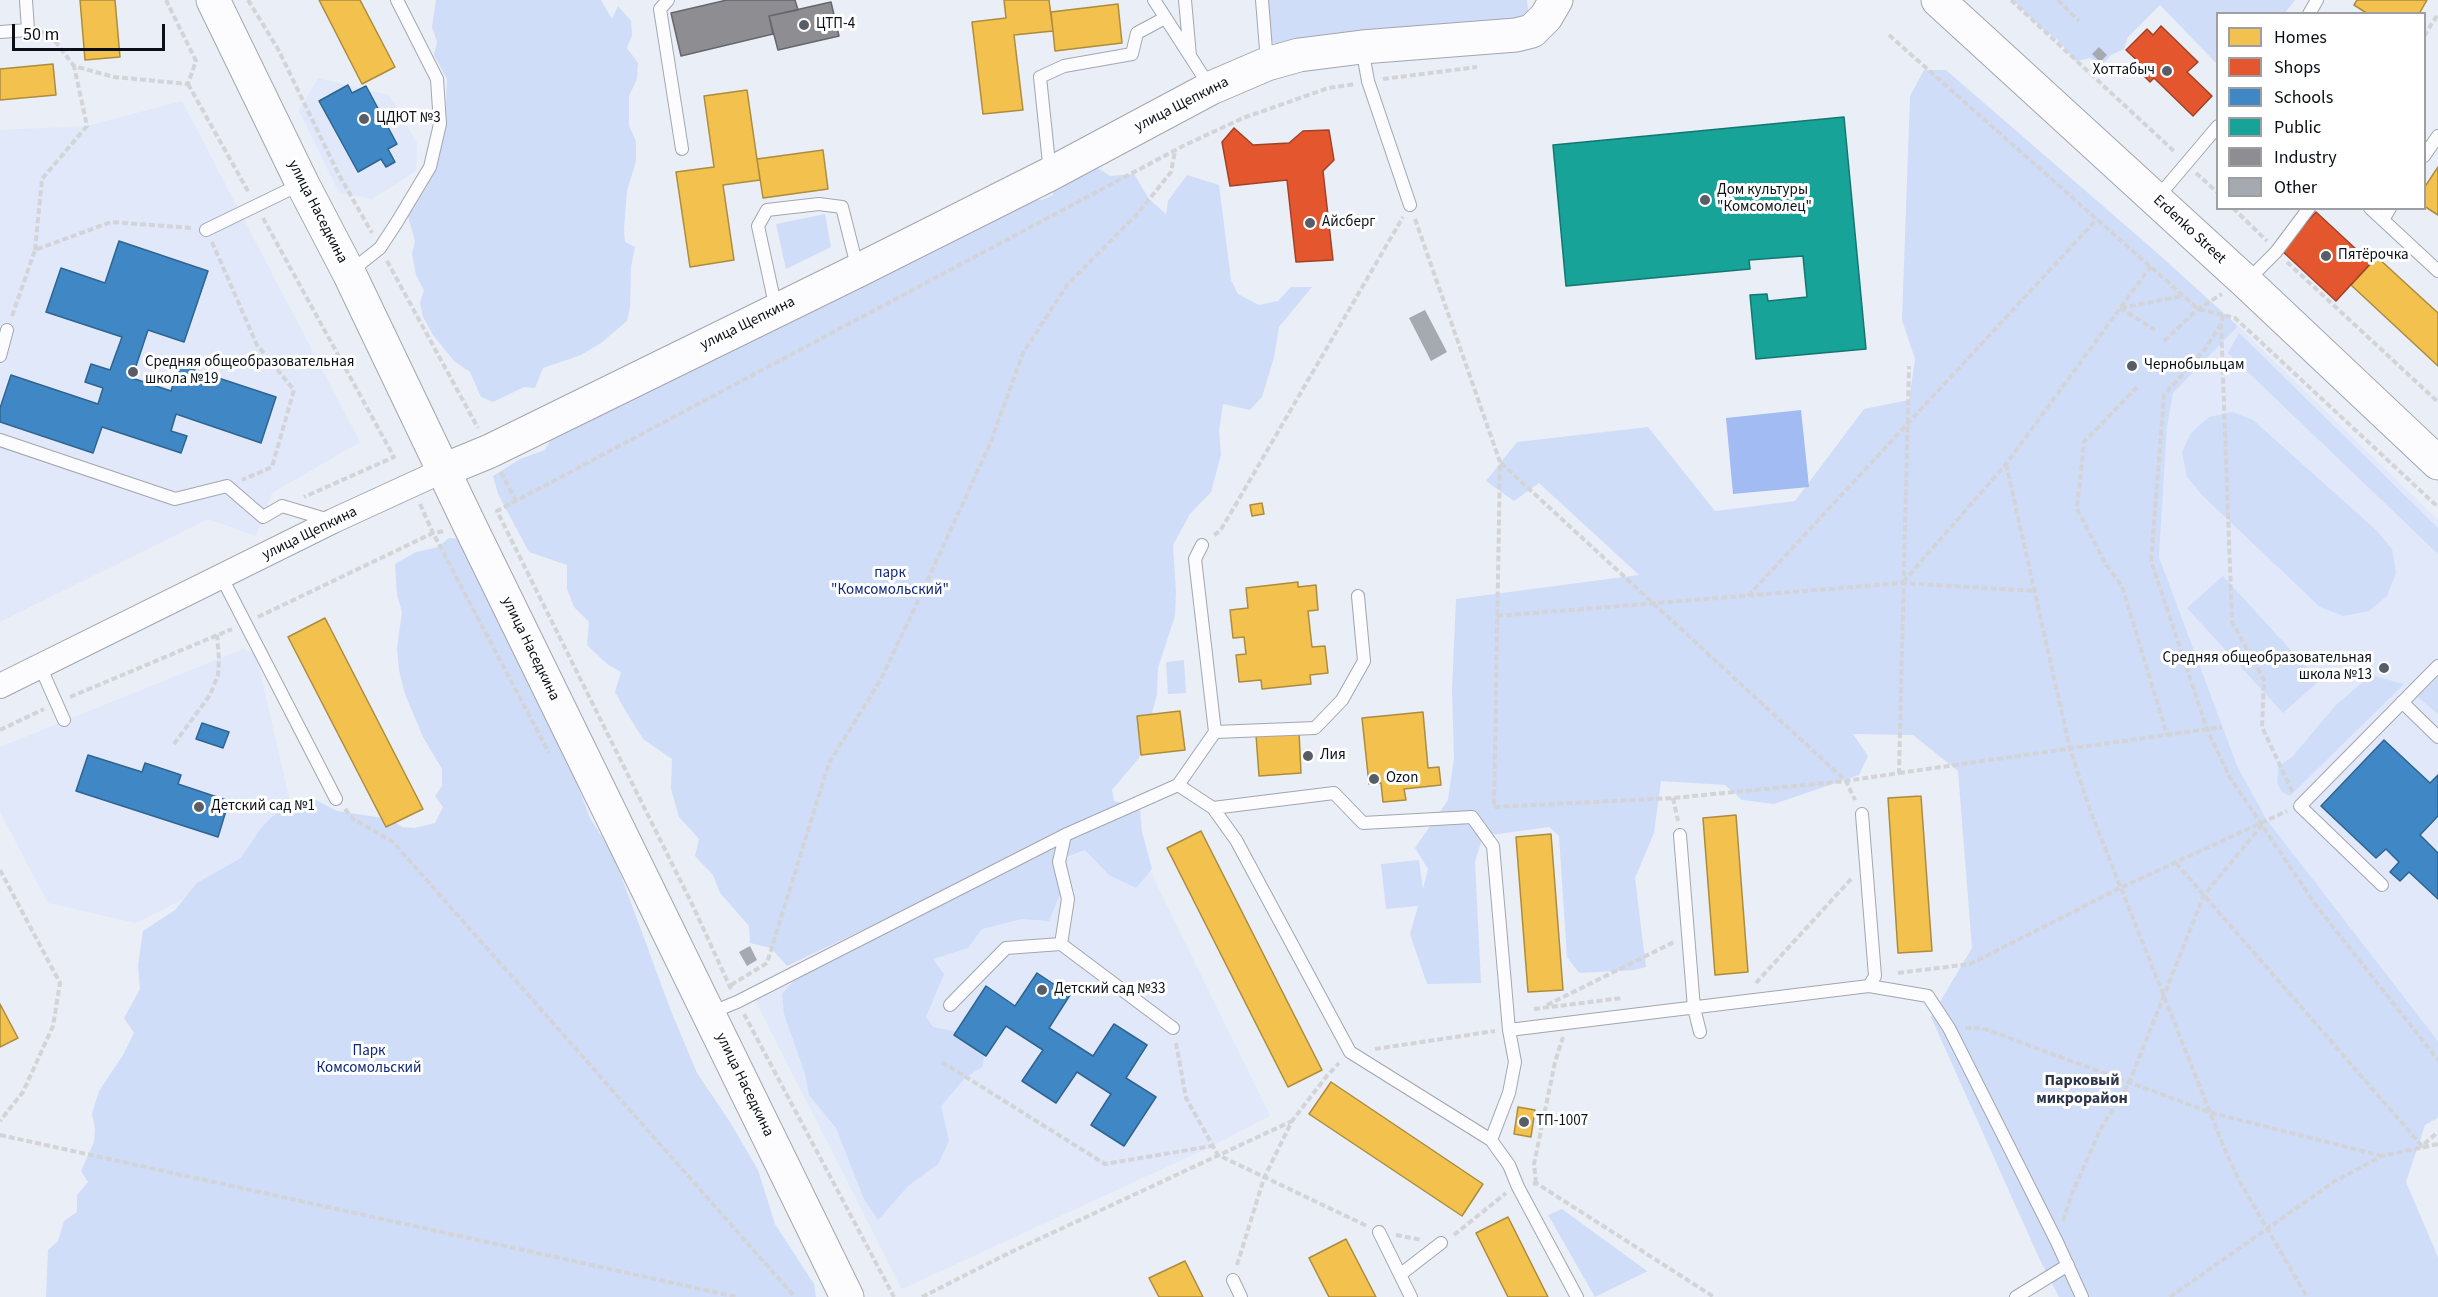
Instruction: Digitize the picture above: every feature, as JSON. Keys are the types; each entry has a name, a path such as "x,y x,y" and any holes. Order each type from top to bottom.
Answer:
{"main road":[{"name":"улица Наседкина","path":"213,0 302,183 349,273 470,526 723,1008 847,1297"},
{"name":"улица Щепкина","path":"444,470 490,451 859,270 1050,174 1211,88 1267,64 1299,55 1362,47 1516,35 1532,31 1546,17 1556,0"},
{"name":"Erdenko Street","path":"1938,0 2246,282 2438,463"}],"street":[{"name":"улица Щепкина","path":"0,686 333,521 444,470"}],"lane":[{"path":"0,33 28,30 26,0"},
{"path":"349,273 380,248 398,222 430,167 440,124 437,79 397,0"},
{"path":"668,0 660,9 682,149"},
{"path":"1154,0 1211,88"},
{"path":"1185,0 1190,58"},
{"path":"1262,0 1267,64"},
{"path":"1050,174 1040,76 1064,66 1132,54 1137,33 1165,18"},
{"path":"1362,47 1368,81 1410,205"},
{"path":"2156,199 2216,127"},
{"path":"2426,153 2438,136"},
{"path":"206,230 302,183"},
{"path":"777,310 758,226 767,210 819,204 842,207 859,270"},
{"path":"2246,282 2276,252 2308,210"},
{"path":"2372,210 2438,271"},
{"path":"2383,220 2389,210"},
{"path":"0,356 7,330"},
{"path":"0,440 175,499 228,486 263,517 282,506 333,521"},
{"path":"723,1008 1065,835 1178,785 1215,732 1196,559 1202,546"},
{"path":"222,578 336,799"},
{"path":"1215,732 1315,728 1342,700 1364,661 1358,596"},
{"path":"40,666 58,702 64,720"},
{"path":"2382,885 2300,806 2438,666"},
{"path":"2402,702 2438,736"},
{"path":"1178,785 1213,808 1236,840 1350,1052 1491,1140 1509,1165 1518,1187 1577,1297"},
{"path":"1213,808 1334,793 1363,823 1472,817 1494,846 1509,1029 1515,1062 1506,1101 1491,1140"},
{"path":"1862,814 1872,981"},
{"path":"1061,944 1068,899 1059,862 1065,835"},
{"path":"1680,835 1695,1008 1700,1032"},
{"path":"950,1005 1006,948 1061,944 1173,1028"},
{"path":"1509,1029 1695,1008 1872,981 1928,996 1949,1028 2057,1242 2082,1297"},
{"path":"1379,1232 1411,1297"},
{"path":"1401,1274 1440,1243"},
{"path":"2016,1297 2068,1265"},
{"path":"1233,1280 1241,1297"}],"path":[{"path":"166,0 196,61 188,84 394,457 282,506"},
{"path":"2011,0 2216,192"},
{"path":"2058,0 2079,21"},
{"path":"2426,33 2438,14"},
{"path":"7,330 35,250 42,179 87,126 74,66 49,33 28,30"},
{"path":"1889,35 2198,309 2235,318 2438,507"},
{"path":"74,66 114,77 188,84"},
{"path":"894,1297 723,1008 729,986 693,906 497,511 1175,150 1243,118 1328,88 1485,66"},
{"path":"729,986 766,963 828,763 880,681 913,613 990,444 1023,353 1067,285 1139,212 1171,172 1175,150"},
{"path":"1410,205 1500,462 1494,807 1673,798 1846,781 2222,727"},
{"path":"1220,531 1410,205"},
{"path":"2236,210 2276,252 2438,402"},
{"path":"1748,596 2097,219"},
{"path":"35,250 111,222 206,230 257,345 294,390 272,467 228,486"},
{"path":"1902,582 2006,464 2151,266"},
{"path":"2120,308 2183,296"},
{"path":"2120,308 2155,330"},
{"path":"2164,341 2198,309"},
{"path":"2057,1242 2071,1196 2100,1130 2129,1083 2204,895 2262,824 2300,806 2262,727 2264,680 2232,622 2221,323 2223,315"},
{"path":"2221,323 2205,349 2164,395 2151,561 2207,729 2229,776 2315,904 2438,1060"},
{"path":"1899,773 1909,366"},
{"path":"2137,387 2085,442 2077,509 2105,563 2122,586 2168,735"},
{"path":"1500,462 1846,781 1862,814"},
{"path":"2006,464 2070,749 2090,810 2241,1184 2307,1297"},
{"path":"0,730 58,702 245,623 433,533 550,755"},
{"path":"1497,616 1902,582 2035,591"},
{"path":"174,744 210,695 214,685 219,659 217,635"},
{"path":"1673,798 1680,835"},
{"path":"336,799 353,819 393,842 795,1297"},
{"path":"1872,981 1970,964 2120,888 2262,824"},
{"path":"1752,988 1866,863"},
{"path":"2176,863 2422,1146"},
{"path":"0,870 60,983 53,1026 23,1092 0,1121"},
{"path":"1543,1007 1689,935"},
{"path":"1536,1183 1534,1164 1555,1062 1568,1022"},
{"path":"1173,1028 1186,1098 1218,1155 1379,1232 1440,1243"},
{"path":"1949,1028 1982,1028 2212,1113 2382,1156"},
{"path":"1233,1280 1240,1250 1264,1178 1292,1121 1326,1077 1350,1052 1509,1029"},
{"path":"942,1062 1105,1164 1212,1146"},
{"path":"922,1297 1009,1253 1292,1121"},
{"path":"2422,1146 2438,1132"},
{"path":"0,1135 737,1297"},
{"path":"2170,1297 2335,1181 2382,1156 2438,1144"},
{"path":"1462,1230 1500,1196 1518,1187 1536,1183 1714,1297"}],"shaded area":[{"path":"318,78 389,95 417,143 416,171 372,199 339,193 299,111"},
{"path":"182,101 360,442 272,493 256,536 208,519 0,622 0,130 87,126"},
{"path":"2238,326 2438,520 2438,1041 2267,820 2238,768 2159,557 2167,426 2173,392"},
{"path":"243,649 256,654 299,841 136,923 48,903 0,812 0,747"},
{"path":"1130,830 1270,1116 1212,1146 902,1289 755,1000"}],"green space":[{"path":"436,0 601,0 612,19 618,6 631,21 632,35 627,48 638,63 637,79 629,96 629,126 636,141 636,161 627,191 624,229 625,242 635,247 631,267 630,308 627,321 601,343 581,355 543,368 535,388 524,387 493,402 481,397 470,372 454,361 433,335 423,317 420,303 424,290 416,275 412,254 415,241 407,213 445,124 447,79 434,55 437,42 432,27"},
{"path":"1268,0 1527,0 1528,11 1521,20 1280,45 1273,43 1271,36"},
{"path":"2013,0 2295,0 2286,12 2216,12 2216,63 2160,5 2128,37 2124,49 2111,55 2100,67 2091,58 2076,61 2057,39 2041,28"},
{"path":"1924,70 1946,70 2238,326 2173,393 2167,426 2159,557 2238,768 2267,820 2438,1041 2438,1118 2425,1125 2406,1182 2438,1257 2438,1297 2059,1297 2039,1258 1931,1017 1972,948 1958,771 1913,735 1853,734 1868,756 1859,775 1774,804 1742,800 1725,785 1661,781 1654,833 1635,878 1646,967 1634,970 1579,973 1567,957 1559,836 1549,827 1483,836 1475,862 1481,983 1427,984 1410,934 1418,906 1386,909 1381,864 1419,860 1423,889 1428,869 1415,848 1448,800 1454,758 1452,691 1456,599 1639,575 1539,483 1514,501 1486,481 1517,442 1648,427 1715,511 1795,501 1864,409 1909,400 1915,359 1902,320 1910,96"},
{"name":"парк \"Комсомольский\"","path":"1080,156 1110,176 1134,174 1149,199 1166,214 1168,201 1187,175 1219,185 1231,280 1238,294 1259,305 1278,301 1291,287 1312,287 1279,327 1274,357 1262,397 1250,410 1223,404 1219,431 1221,455 1211,492 1190,514 1173,545 1175,616 1158,668 1157,695 1139,758 1112,790 1114,801 1127,804 787,966 771,948 750,943 749,926 720,893 713,875 695,856 699,839 679,817 671,789 672,759 643,739 615,692 621,672 607,664 587,645 589,622 574,607 567,589 567,565 529,552 498,494 493,476 520,459 545,450 552,437 1001,204 1013,211 1023,199 1042,200 1053,195 1052,181"},
{"path":"825,214 831,247 786,269 776,224"},
{"path":"2239,333 2438,528 2438,554 2228,353"},
{"path":"2233,412 2253,420 2376,530 2392,549 2396,573 2387,596 2369,611 2343,616 2320,607 2202,495 2187,477 2182,452 2191,433 2209,417"},
{"name":"Парк Комсомольский","path":"449,538 472,540 558,732 590,818 613,854 671,1011 697,1073 730,1122 758,1170 775,1224 814,1284 816,1297 46,1297 48,1250 58,1241 64,1221 77,1212 77,1195 88,1182 81,1171 94,1142 95,1128 92,1114 99,1091 123,1055 134,1033 124,1018 140,989 138,965 143,931 175,910 197,883 241,858 261,828 273,816 298,800 314,799 337,811 390,819 402,827 415,828 435,823 443,807 435,796 442,786 442,769 423,737 405,694 399,670 397,649 402,612 397,595 395,564 416,552 438,547"},
{"path":"2223,576 2319,681 2283,713 2187,608"},
{"path":"1184,660 1186,693 1168,694 1166,662"},
{"path":"2371,675 2404,684 2290,796 2282,792 2277,783 2278,767 2293,756 2335,706"},
{"path":"2438,677 2438,714 2418,697"},
{"path":"1136,806 1140,808 1142,832 1152,869 1136,888 1109,875 1085,850 1057,861 1061,892 1049,921 1022,919 982,929 968,948 933,959 944,974 926,1017 933,1027 967,1034 985,1042 983,1066 965,1078 941,1106 949,1141 938,1164 908,1186 878,1220 864,1199 836,1128 809,1095 805,1074 784,1014 782,994 798,976"},
{"path":"1562,1209 1648,1271 1595,1297 1548,1215"}],"water":[{"path":"1801,410 1809,487 1733,494 1726,418"}],"building: Homes":[{"path":"80,0 115,0 120,57 85,60"},
{"path":"319,0 360,0 395,67 362,84"},
{"path":"1004,0 1049,0 1053,31 1014,35 1023,110 983,114 972,22 1006,18"},
{"path":"2357,0 2427,0 2420,12 2365,12 2354,5"},
{"path":"1118,4 1122,43 1055,51 1051,12"},
{"path":"53,64 56,95 0,100 0,69"},
{"path":"747,90 760,180 723,185 734,260 690,267 676,172 714,167 704,96"},
{"path":"823,150 828,189 763,198 757,159"},
{"path":"2438,167 2438,215 2426,207 2426,185"},
{"path":"2377,257 2438,313 2438,366 2351,285"},
{"path":"1262,503 1264,514 1252,516 1250,505"},
{"path":"1298,582 1298,587 1316,585 1318,610 1308,611 1312,647 1325,646 1328,673 1310,675 1311,684 1262,689 1261,680 1239,682 1236,655 1246,654 1244,637 1233,638 1230,610 1248,608 1246,588"},
{"path":"325,618 423,809 386,827 288,637"},
{"path":"1180,711 1185,750 1141,755 1137,716"},
{"path":"1423,712 1428,768 1439,767 1441,785 1404,789 1406,800 1383,802 1381,783 1369,784 1362,718"},
{"path":"1299,732 1301,773 1259,776 1256,735"},
{"path":"1921,796 1932,951 1898,953 1888,798"},
{"path":"1736,815 1748,972 1715,975 1703,818"},
{"path":"1201,831 1322,1070 1288,1087 1167,848"},
{"path":"1551,834 1563,990 1528,992 1516,837"},
{"path":"0,1004 18,1038 0,1047"},
{"path":"1331,1082 1483,1184 1462,1216 1309,1114"},
{"name":"ТП-1007","path":"1518,1107 1535,1110 1531,1137 1514,1134"},
{"path":"1508,1217 1548,1297 1508,1297 1476,1233"},
{"path":"1346,1239 1376,1297 1329,1297 1309,1258"},
{"path":"1185,1261 1203,1297 1159,1297 1149,1278"}],"building: Shops":[{"name":"Хоттабыч","path":"2161,26 2198,62 2187,72 2212,96 2193,116 2154,78 2150,82 2142,74 2146,69 2126,50 2147,29 2153,35"},
{"name":"Айсберг","path":"1234,128 1253,145 1289,143 1303,131 1329,130 1334,160 1323,171 1333,260 1296,262 1287,180 1230,186 1222,142"},
{"name":"Пятёрочка","path":"2316,212 2371,263 2336,301 2281,250"}],"building: Schools":[{"path":"348,85 352,93 366,86 397,144 388,149 395,162 386,167 381,159 358,172 319,101"},
{"path":"119,241 208,271 184,342 148,330 132,378 171,391 179,365 276,397 261,443 176,414 171,431 187,436 181,453 102,427 93,453 0,422 0,408 11,375 98,404 103,388 85,382 91,364 110,370 122,337 46,312 61,268 105,283"},
{"path":"202,723 229,732 223,748 196,739"},
{"path":"2384,740 2430,783 2438,775 2438,816 2420,835 2438,853 2438,899 2409,872 2400,881 2390,872 2399,862 2386,849 2376,858 2321,806"},
{"path":"88,755 142,772 145,763 181,775 178,784 229,801 218,837 76,791"},
{"path":"1037,973 1070,995 1049,1028 1093,1056 1114,1024 1147,1045 1126,1078 1156,1097 1124,1146 1091,1125 1111,1094 1077,1072 1056,1103 1022,1081 1043,1050 1006,1026 986,1056 954,1035 986,986 1015,1006"}],"building: Public":[{"name":"Дом культуры \"Комсомолец\"","path":"1844,117 1866,349 1756,359 1750,295 1767,294 1768,301 1807,297 1803,256 1749,260 1750,269 1566,286 1553,145"}],"building: Industry":[{"path":"727,0 795,0 798,10 769,16 773,34 681,56 671,13"},
{"name":"ЦТП-4","path":"831,2 839,36 778,50 769,16"}],"building: Other":[{"path":"2099,47 2107,55 2100,62 2092,54"},
{"path":"1425,310 1447,352 1431,361 1409,318"},
{"path":"750,946 757,960 747,966 739,952"}],"place":[{"name":"ЦТП-4","path":"804,25"},
{"name":"Хоттабыч","path":"2167,71"},
{"name":"ЦДЮТ №3","path":"364,119"},
{"name":"Дом культуры \"Комсомолец\"","path":"1705,200"},
{"name":"Айсберг","path":"1310,223"},
{"name":"Пятёрочка","path":"2326,256"},
{"name":"Чернобыльцам","path":"2132,366"},
{"name":"Средняя общеобразовательная школа №19","path":"133,372"},
{"name":"Средняя общеобразовательная школа №13","path":"2384,668"},
{"name":"Лия","path":"1308,756"},
{"name":"Ozon","path":"1374,779"},
{"name":"Детский сад №1","path":"199,807"},
{"name":"Детский сад №33","path":"1042,990"},
{"name":"ТП-1007","path":"1524,1122"}],"district":[{"name":"Парковый микрорайон","path":"2082,1090"}]}
